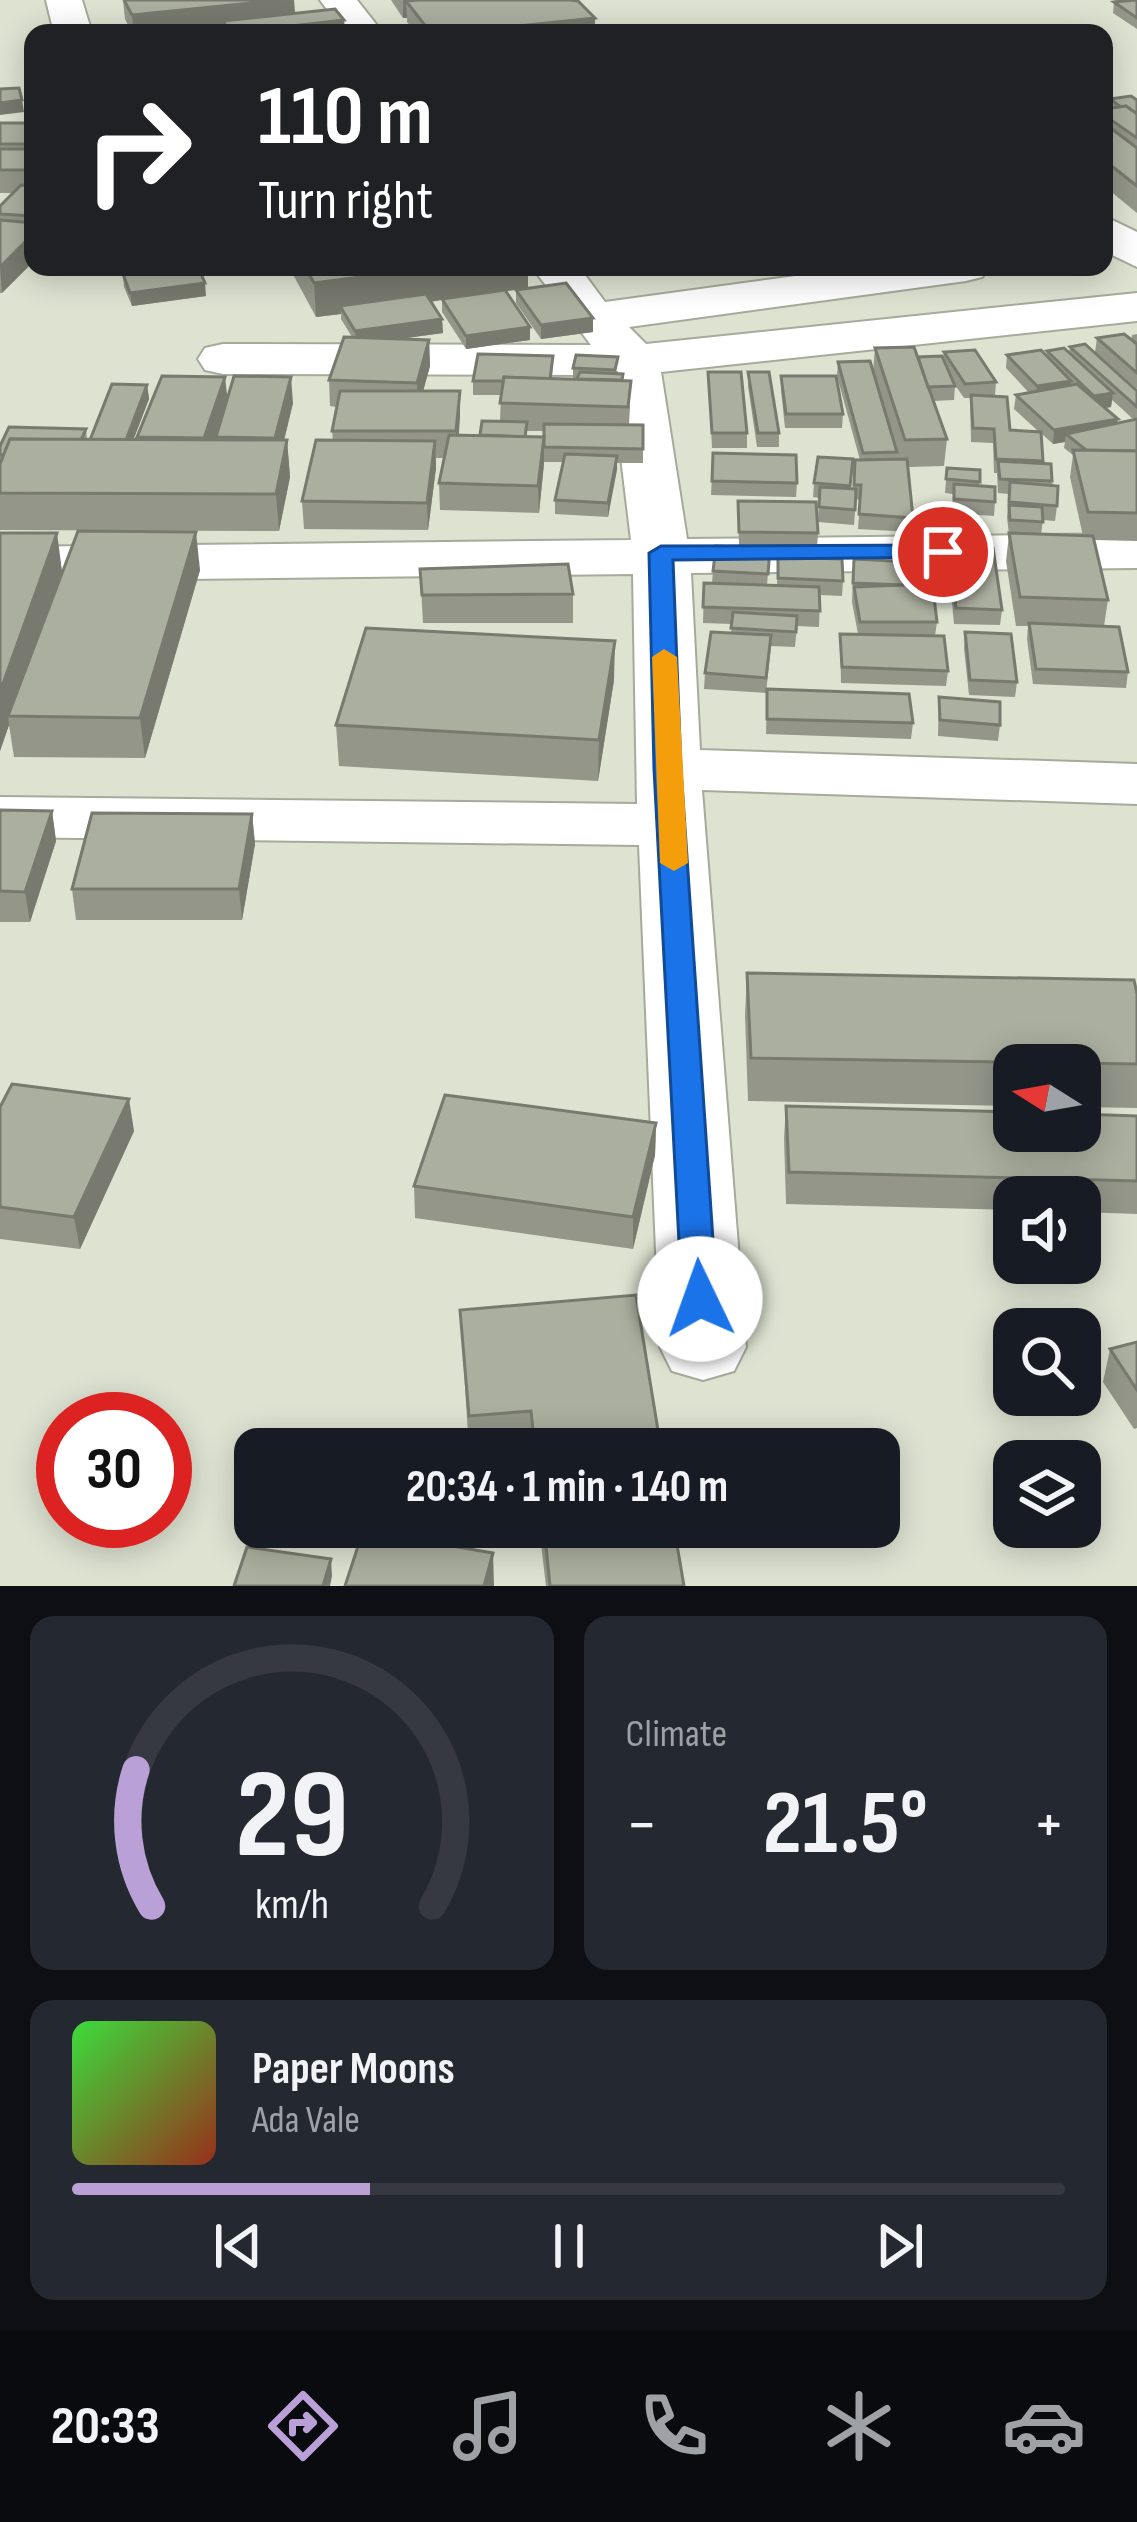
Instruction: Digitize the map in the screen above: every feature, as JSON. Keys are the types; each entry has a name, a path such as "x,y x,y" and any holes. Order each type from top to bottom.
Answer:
{"street":[{"path":"338,0 357,24"},
{"path":"562,276 613,339 661,553 670,797 703,1347"},
{"path":"613,339 922,276"},
{"path":"223,359 1137,307"},
{"path":"0,564 598,561 661,553 1137,551"},
{"path":"0,818 1137,784"}],"building":[{"path":"124,0 282,0 132,15"},
{"path":"570,0 578,1 595,18 537,24 424,24 406,1"},
{"path":"1136,0 1137,18 1114,2"},
{"path":"335,9 344,20 309,24 223,21"},
{"path":"19,88 22,100 0,103 0,89"},
{"path":"1131,96 1137,100 1137,114 1121,107 1113,99"},
{"path":"1126,106 1137,114 1137,138 1113,121 1113,108"},
{"path":"0,123 24,123 24,144 0,144"},
{"path":"1113,130 1137,148 1137,186 1113,167"},
{"path":"0,149 24,149 24,170 0,170"},
{"path":"24,185 24,215 0,214 0,206"},
{"path":"0,220 24,222 24,243 0,267"},
{"path":"124,276 202,276 205,283 130,293"},
{"path":"310,276 368,276 314,283"},
{"path":"566,283 593,318 541,325 516,290"},
{"path":"505,290 530,327 466,336 442,299"},
{"path":"426,294 442,319 355,331 340,306"},
{"path":"1124,334 1137,344 1137,373 1097,338"},
{"path":"344,337 429,340 417,383 329,380"},
{"path":"1085,344 1137,391 1137,407 1070,347"},
{"path":"914,347 947,439 905,440 875,348"},
{"path":"1064,348 1113,393 1094,396 1047,351"},
{"path":"975,350 996,382 965,384 944,352"},
{"path":"1041,350 1071,381 1037,386 1007,355"},
{"path":"478,354 553,356 550,379 473,381"},
{"path":"576,355 618,357 615,370 573,368"},
{"path":"942,356 955,386 928,387 918,357"},
{"path":"870,361 897,452 863,453 838,362"},
{"path":"580,372 623,374 622,380 577,379"},
{"path":"708,372 741,372 747,433 712,433"},
{"path":"748,372 769,372 779,433 758,433"},
{"path":"162,376 225,377 204,438 137,437"},
{"path":"234,376 291,377 275,438 216,437"},
{"path":"781,376 836,376 843,414 786,414"},
{"path":"504,377 631,381 628,407 500,403"},
{"path":"112,384 147,385 126,440 90,440"},
{"path":"1077,384 1118,419 1054,430 1016,395"},
{"path":"340,391 460,391 456,431 332,431"},
{"path":"971,395 1007,397 1010,430 1041,432 1043,461 996,459 994,429 973,428"},
{"path":"1137,419 1137,451 1086,450 1066,434"},
{"path":"482,421 527,422 525,437 480,435"},
{"path":"544,424 643,425 643,449 544,447"},
{"path":"9,427 86,429 81,440 10,439 0,455"},
{"path":"449,435 544,437 538,486 439,483"},
{"path":"10,439 287,440 276,494 0,493 0,464"},
{"path":"316,440 435,441 427,503 302,501"},
{"path":"1073,450 1137,451 1137,513 1088,512"},
{"path":"713,453 796,455 797,483 712,481"},
{"path":"565,454 617,456 608,503 555,500"},
{"path":"818,457 853,459 850,486 814,483"},
{"path":"907,459 913,518 859,514 861,485 854,485 855,460"},
{"path":"998,461 1051,464 1052,481 1000,479"},
{"path":"947,468 980,470 980,482 946,479"},
{"path":"1010,482 1058,486 1057,506 1009,502"},
{"path":"954,484 995,487 995,502 954,499"},
{"path":"820,487 856,489 855,510 819,507"},
{"path":"738,501 816,502 818,533 739,532"},
{"path":"1009,505 1042,507 1043,522 1010,520"},
{"path":"78,531 196,532 140,718 8,716"},
{"path":"0,533 57,533 0,692"},
{"path":"1009,533 1093,536 1108,600 1020,597"},
{"path":"716,546 770,549 768,574 713,571"},
{"path":"949,546 993,548 1002,610 956,608"},
{"path":"778,557 842,559 843,581 778,578"},
{"path":"854,559 930,563 937,622 860,622 854,587 904,585 853,583"},
{"path":"568,564 573,594 422,595 420,569"},
{"path":"704,583 819,587 820,611 703,607"},
{"path":"733,612 797,616 796,632 731,628"},
{"path":"1029,623 1119,627 1128,672 1036,669"},
{"path":"366,628 615,641 599,740 336,725"},
{"path":"711,632 771,635 766,678 705,673"},
{"path":"965,632 1011,634 1017,682 970,680"},
{"path":"840,634 944,636 948,671 842,667"},
{"path":"767,689 909,694 913,723 767,719"},
{"path":"939,697 1000,702 1000,725 940,720"},
{"path":"0,810 52,811 25,892 0,891"},
{"path":"92,813 252,814 239,889 72,889"},
{"path":"747,973 1134,980 1137,994 1137,1064 1101,1063 1101,1044 993,1044 993,1062 751,1058"},
{"path":"12,1084 129,1099 74,1217 0,1207 0,1107"},
{"path":"445,1095 656,1123 633,1217 414,1186"},
{"path":"786,1106 993,1111 993,1152 1101,1152 1101,1115 1137,1116 1137,1181 1101,1180 1101,1176 789,1172"},
{"path":"636,1295 658,1428 533,1428 531,1411 469,1416 460,1310"},
{"path":"1137,1342 1137,1390 1110,1349"},
{"path":"247,1548 331,1559 323,1586 234,1586"},
{"path":"357,1548 463,1548 493,1553 484,1586 345,1586"},
{"path":"546,1548 678,1548 684,1586 550,1586"}],"slow traffic":[{"path":"664,657 674,863"}],"route":[{"path":"700,1299 668,769 661,553 943,552"}]}
